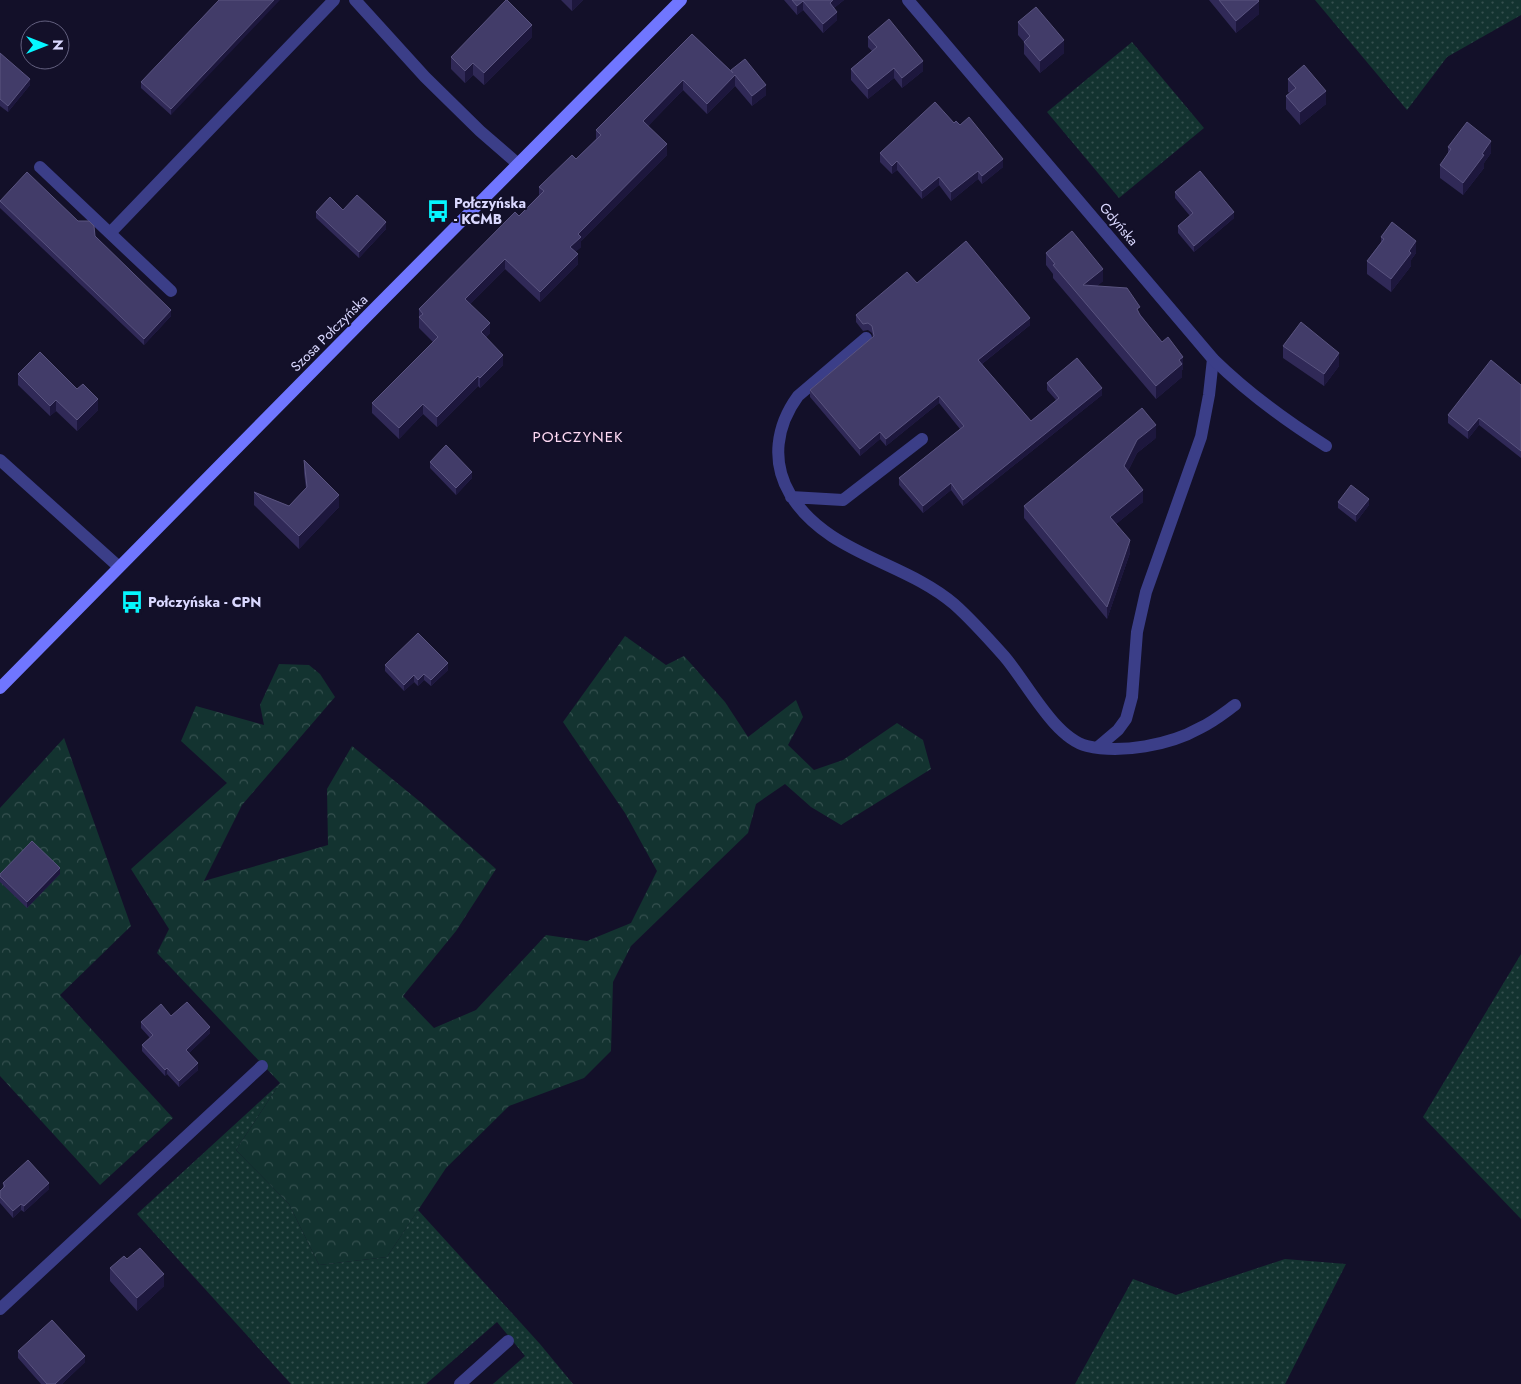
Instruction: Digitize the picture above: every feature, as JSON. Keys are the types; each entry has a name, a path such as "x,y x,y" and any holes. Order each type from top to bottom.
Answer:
{"main road":[{"name":"Szosa Połczyńska","path":"0,688 681,0"}],"street":[{"path":"110,233 334,0"},
{"path":"355,0 425,77 518,164"},
{"name":"Gdyńska","path":"908,0 1213,359 1239,385 1291,424 1326,446"},
{"path":"40,167 171,291"},
{"path":"866,338 798,396 784,420 777,447 781,476 791,497 813,523 844,544 914,577 939,592 976,626 1004,656 1056,726 1070,738 1086,746 1106,748 1146,746 1185,736 1235,705"},
{"path":"1098,747 1118,730 1126,719 1132,697 1137,632 1146,592 1201,437 1213,359"},
{"path":"791,497 843,500 922,439"},
{"path":"0,460 119,567"},
{"path":"0,1309 262,1066"},
{"path":"460,1384 508,1341"}],"green space":[{"path":"1315,0 1521,0 1521,15 1447,57 1407,110"},
{"path":"1132,42 1204,128 1119,198 1047,112"},
{"path":"625,636 666,665 684,656 725,702 748,737 796,700 803,717 788,745 814,770 843,760 897,723 923,740 931,769 841,825 811,807 785,784 756,804 748,833 631,946 613,982 611,1051 584,1078 509,1106 446,1168 387,1257 319,1265 289,1204 236,1150 280,1083 157,953 169,929 131,869 227,783 181,741 196,706 264,725 260,705 279,664 309,665 320,674 335,697 242,805 204,881 328,845 327,789 352,746 424,805 496,869 456,931 403,996 434,1028 476,1010 546,935 587,941 631,923 657,871 625,813 563,722"},
{"path":"64,738 131,926 60,995 173,1118 100,1185 0,1076 0,808"},
{"path":"1521,954 1521,1219 1423,1117"},
{"path":"280,1083 236,1150 289,1204 319,1265 387,1257 418,1210 540,1344 573,1384 493,1384 525,1356 497,1322 426,1384 291,1384 137,1214"},
{"path":"1285,1259 1346,1264 1285,1384 1075,1384 1133,1279 1176,1295"}],"building":[{"path":"219,0 274,0 171,109 141,82"},
{"path":"506,0 532,25 484,73 473,63 465,71 451,57"},
{"path":"792,0 833,0 830,3 837,12 823,24 803,1 797,6"},
{"path":"1219,0 1258,0 1259,1 1236,21"},
{"path":"1036,7 1064,40 1040,61 1024,42 1030,36 1018,22"},
{"path":"889,19 923,61 902,78 894,68 868,89 851,69 877,47 868,37"},
{"path":"692,34 733,73 731,70 745,59 766,85 752,96 735,75 707,104 683,80 643,121 667,144 578,234 581,237 570,247 578,254 540,292 505,259 465,299 490,323 481,332 503,355 480,378 478,376 437,417 423,404 399,428 372,403 438,337 419,317 423,314 419,309 515,212 519,216 544,191 539,187 572,155 576,159 601,135 596,130"},
{"path":"0,53 30,79 8,106 0,99"},
{"path":"1304,65 1326,91 1300,112 1286,96 1296,88 1288,79"},
{"path":"935,102 954,123 956,121 960,125 969,117 1003,159 982,176 978,171 951,192 939,177 922,191 897,161 892,166 880,153"},
{"path":"1467,122 1491,141 1482,154 1484,155 1463,183 1440,165 1451,149 1448,147"},
{"path":"1200,171 1234,212 1194,246 1178,226 1193,213 1175,192"},
{"path":"27,172 78,221 89,221 94,226 95,236 171,310 144,339 0,201"},
{"path":"357,195 386,222 359,252 316,212 330,197 343,210"},
{"path":"1392,222 1416,241 1409,251 1411,253 1391,279 1367,261 1384,239 1381,237"},
{"path":"1072,231 1103,269 1083,285 1127,288 1140,307 1137,309 1140,315 1162,342 1168,337 1183,357 1179,360 1182,364 1156,386 1053,265 1055,264 1046,253"},
{"path":"966,241 1030,318 978,360 1031,421 1059,398 1047,383 1077,358 1102,388 963,500 951,483 923,506 899,478 964,426 939,396 886,439 880,432 860,449 810,390 874,336 872,326 868,323 863,324 856,315 907,272 917,283"},
{"path":"1301,322 1339,353 1324,374 1283,346"},
{"path":"40,352 77,389 83,384 98,399 77,420 56,400 50,406 18,374"},
{"path":"1491,360 1521,385 1521,451 1479,418 1468,431 1448,415"},
{"path":"1142,408 1156,425 1137,440 1124,466 1143,490 1110,517 1130,540 1107,607 1024,506"},
{"path":"446,445 472,472 456,488 430,462"},
{"path":"304,460 339,495 299,536 254,492 289,506 307,487"},
{"path":"1351,485 1369,499 1356,515 1338,502"},
{"path":"418,633 448,663 431,680 424,674 418,680 414,675 404,685 385,665"},
{"path":"32,841 60,868 27,902 0,874"},
{"path":"187,1002 210,1027 186,1050 198,1063 179,1081 167,1068 165,1070 142,1045 153,1035 141,1022 161,1004 171,1016"},
{"path":"28,1160 49,1183 24,1206 21,1204 13,1211 0,1197 0,1191 5,1186 3,1183"},
{"path":"140,1248 164,1274 137,1298 110,1268 124,1256 127,1259"},
{"path":"52,1320 85,1356 55,1384 47,1384 18,1351"}],"place":[{"name":"Połczyńska - KCMB","path":"438,211"},
{"name":"Połczyńska - CPN","path":"132,602"}],"district":[{"name":"POŁCZYNEK","path":"578,437"}]}
